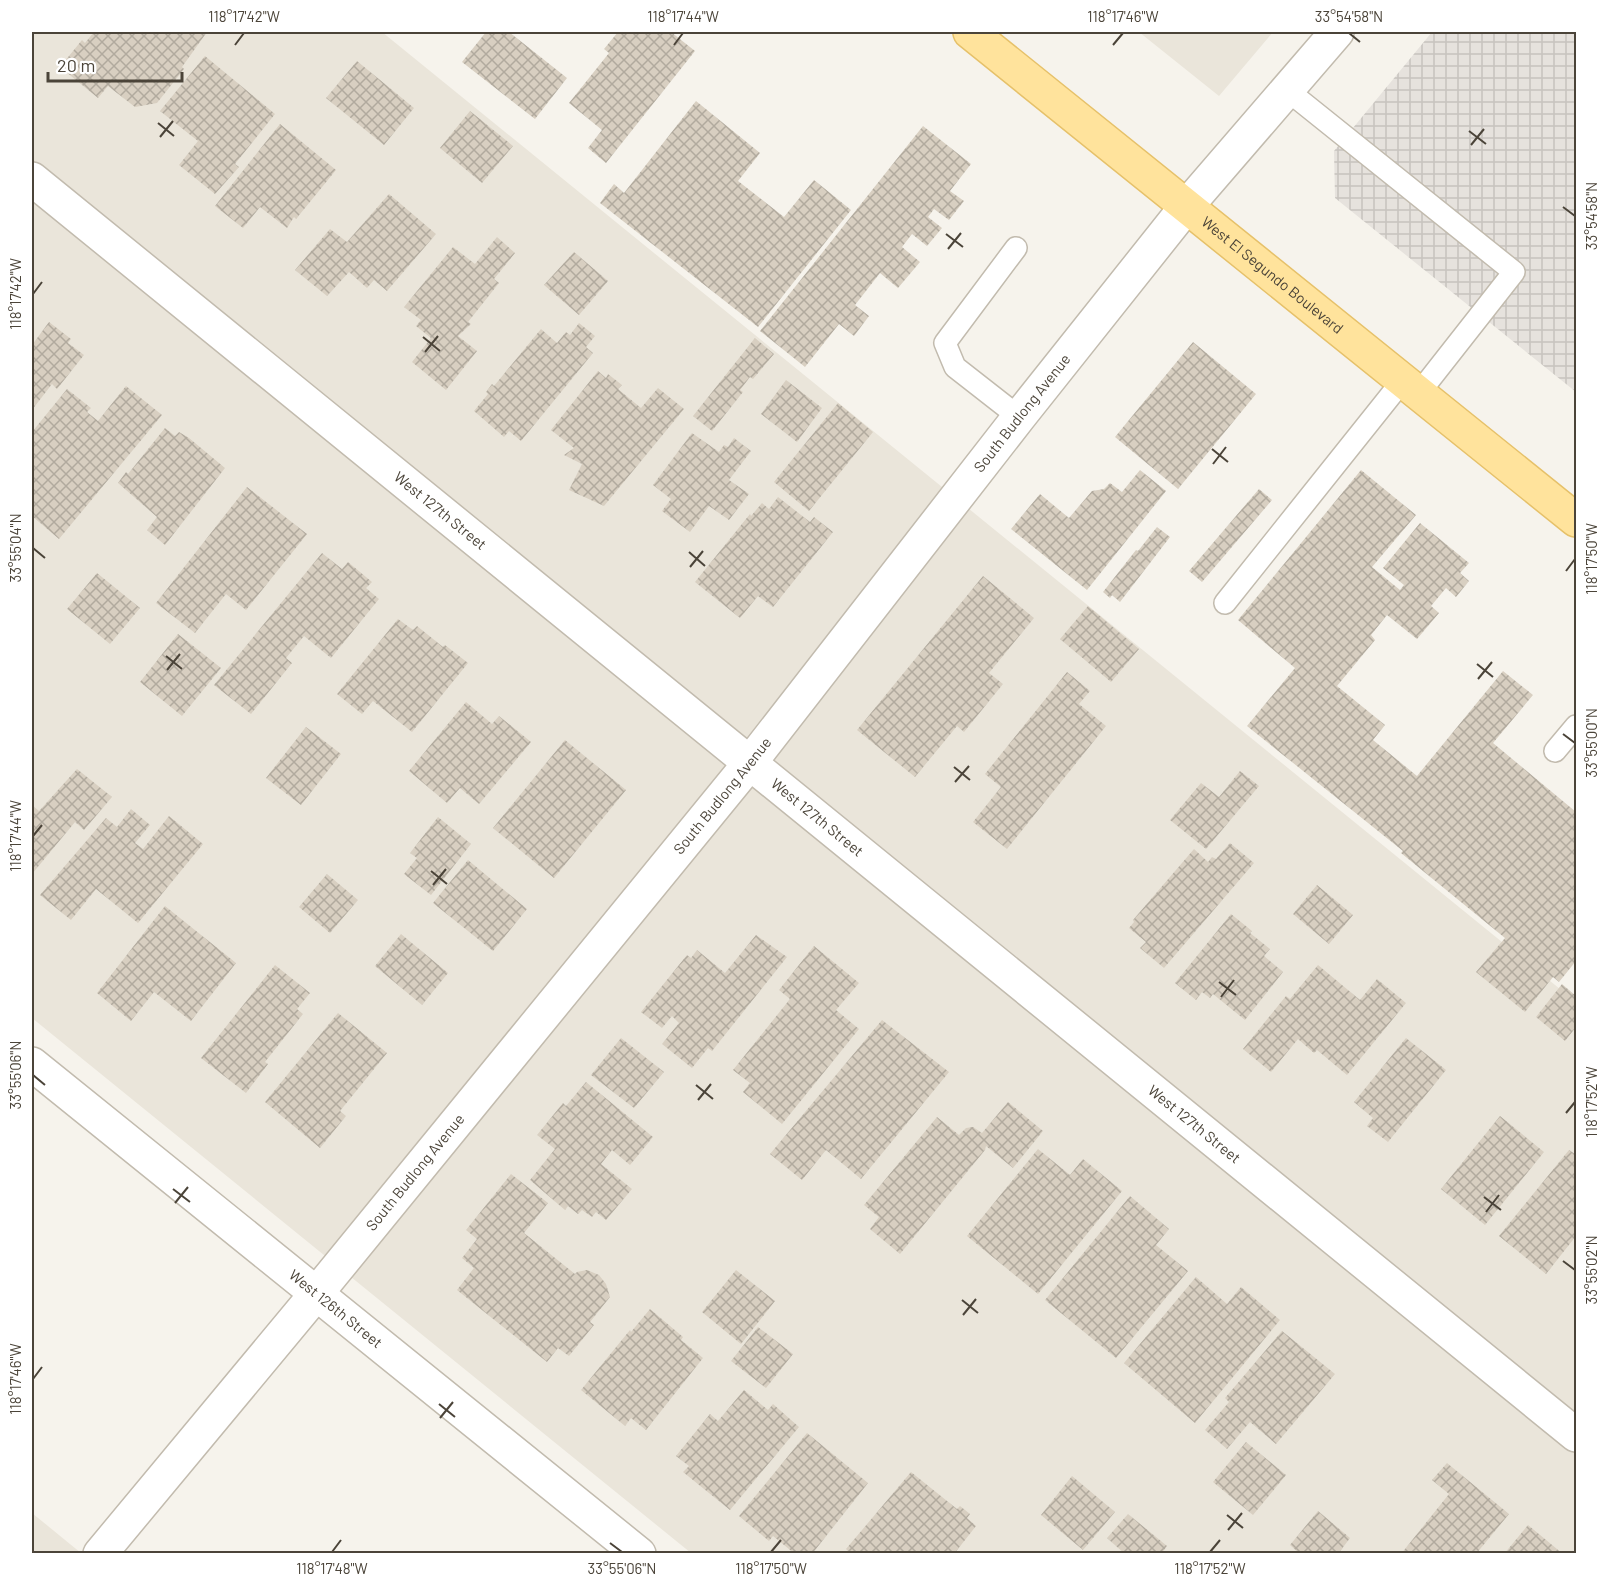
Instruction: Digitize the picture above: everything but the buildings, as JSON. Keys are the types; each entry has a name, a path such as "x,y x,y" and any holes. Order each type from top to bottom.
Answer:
{"main road":[{"name":"West El Segundo Boulevard","path":"970,32 1576,520"}],"street":[{"name":"South Budlong Avenue","path":"100,1554 316,1294 749,764 1186,207 1336,32"},
{"name":"West 127th Street","path":"32,179 1576,1436"},
{"name":"West 126th Street","path":"32,1064 639,1554"}],"lane":[{"path":"1225,603 1411,387 1514,272 1287,90"},
{"path":"1016,248 945,343 955,367 1019,417"},
{"path":"1555,751 1576,726"}],"shaded area":[{"path":"32,32 382,32 1576,1002 1576,1553 691,1553 32,1018"},
{"path":"1139,32 1273,32 1219,96"},
{"path":"1432,32 1576,32 1576,392 1335,198 1334,151"},
{"path":"32,1513 81,1553 32,1553"}]}
